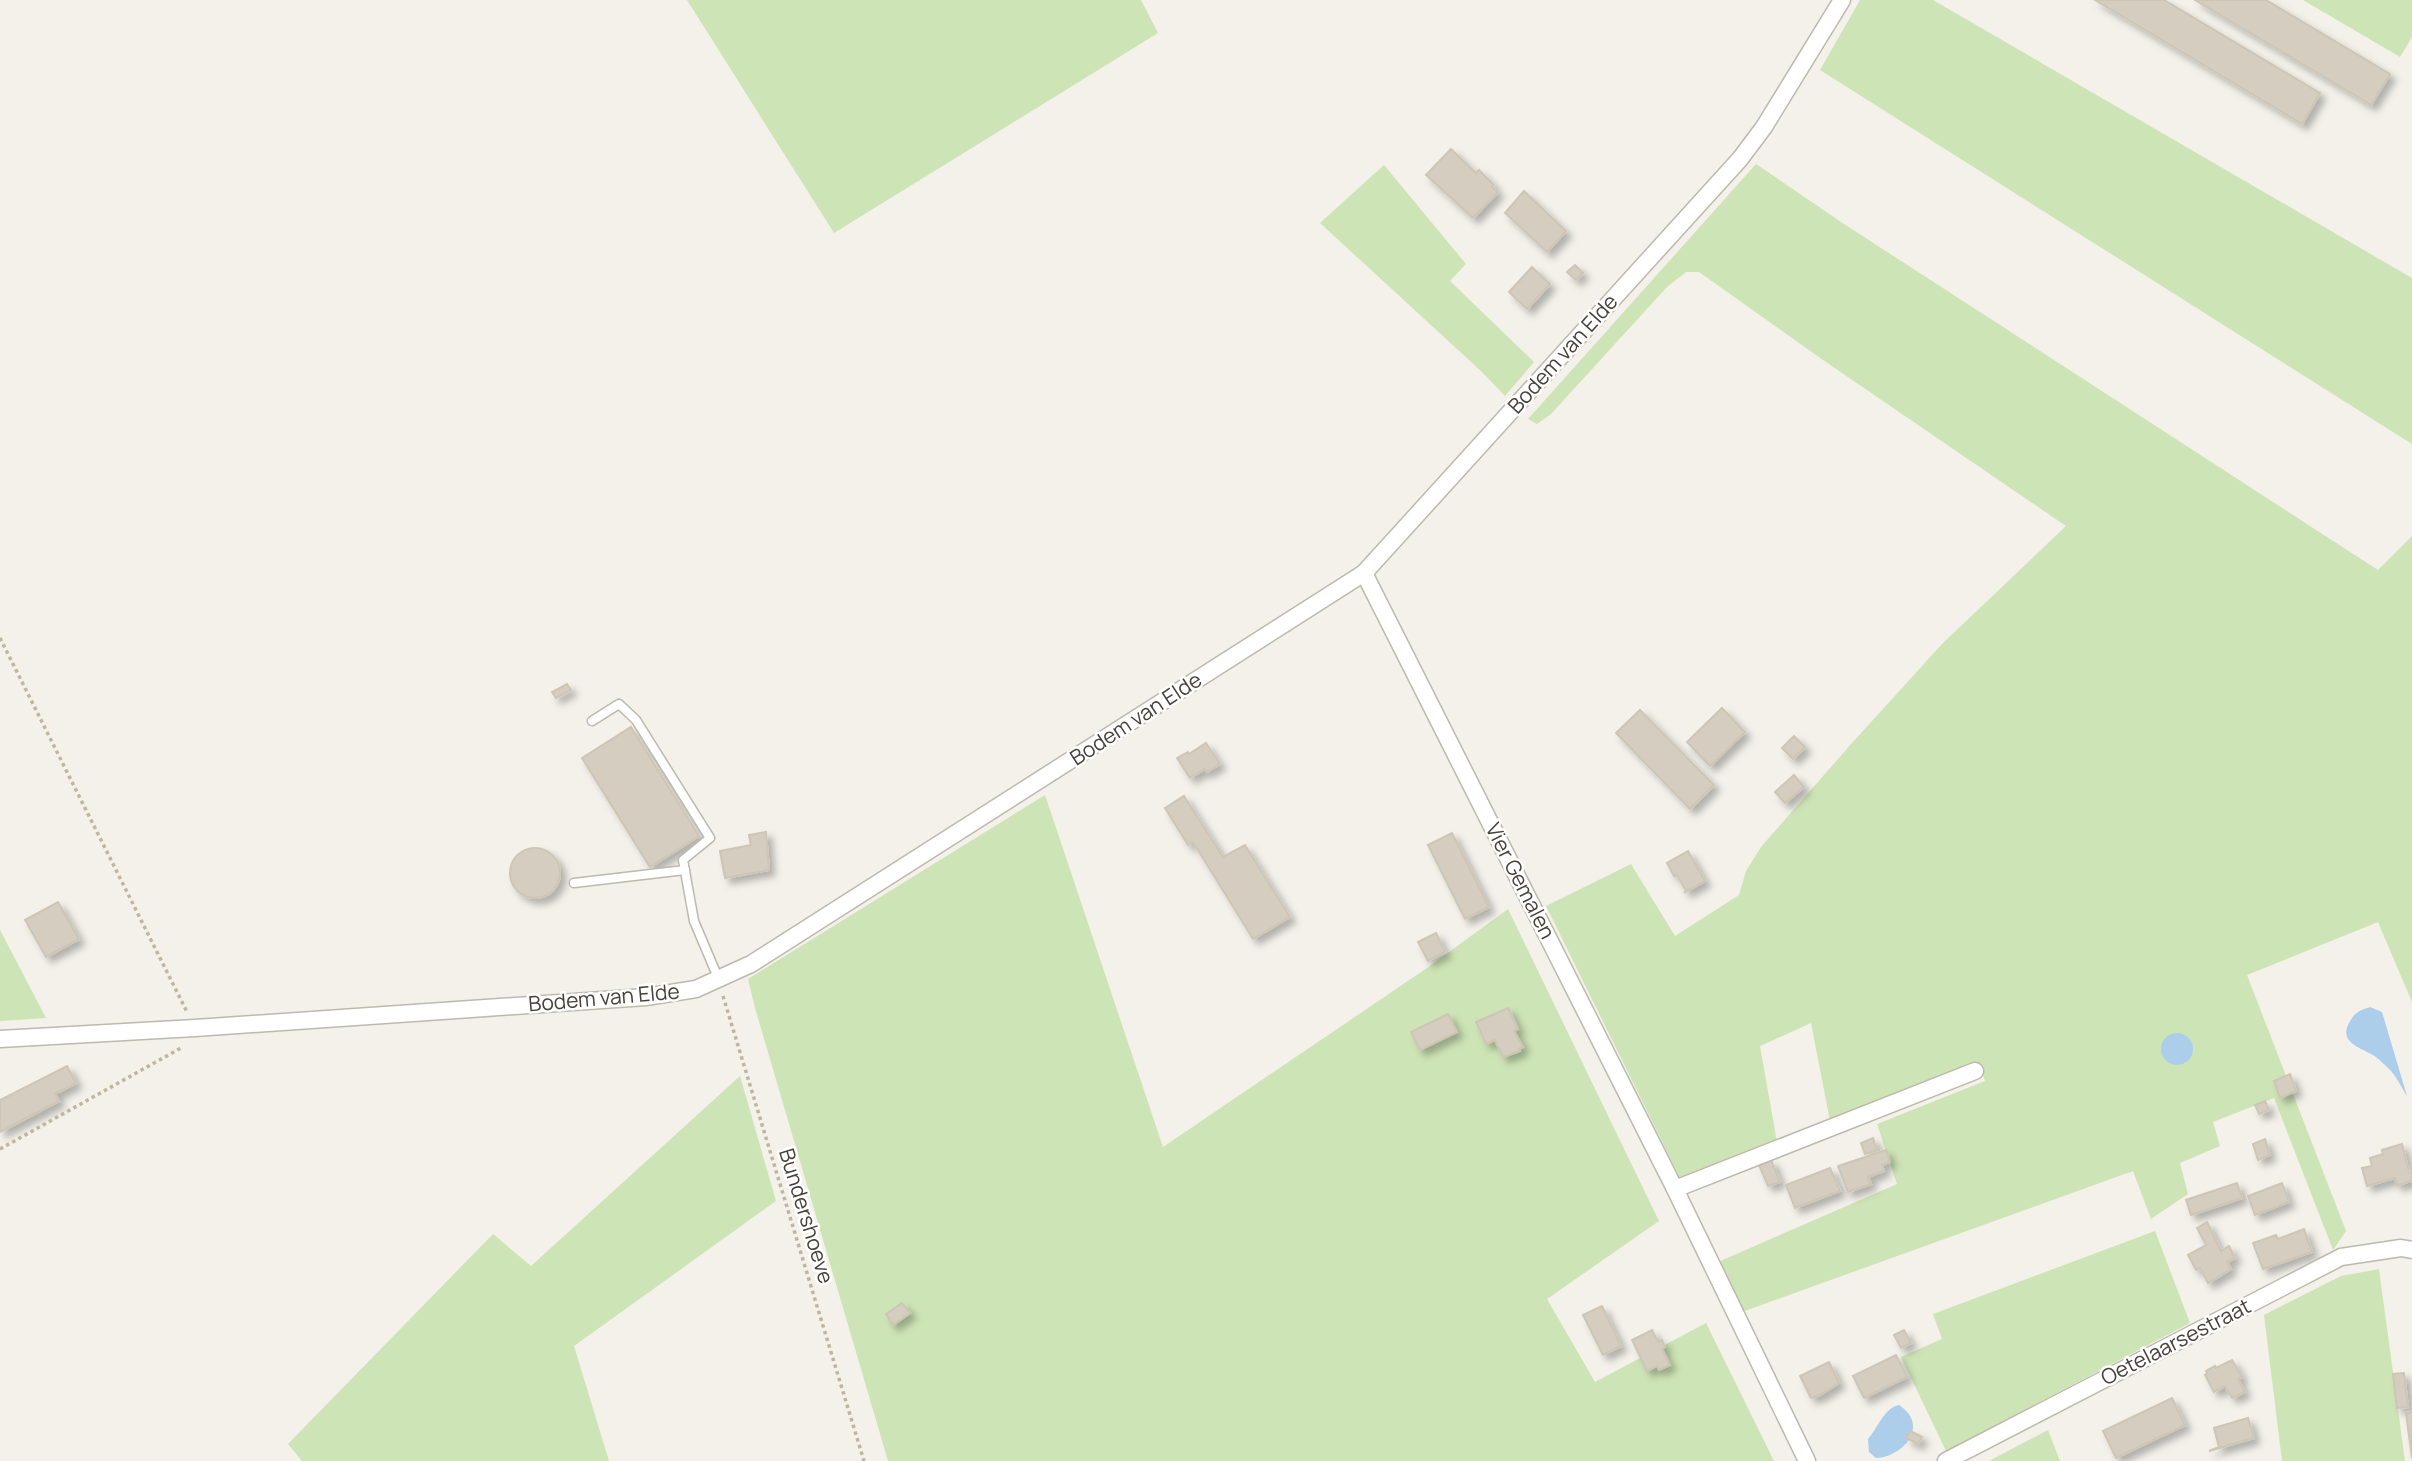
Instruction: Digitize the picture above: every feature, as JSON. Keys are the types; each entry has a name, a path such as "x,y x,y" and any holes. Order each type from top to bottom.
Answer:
{"street":[{"name":"Bodem van Elde","path":"0,1039 646,997 696,989 751,964 1364,573 1740,159 1764,127 1842,0"},
{"name":"Vier Gemalen","path":"1364,573 1675,1189 1807,1461"},
{"path":"1675,1189 1975,1071"},
{"name":"Oetelaarsestraat","path":"1946,1461 2341,1257 2401,1248 2412,1250"}],"lane":[{"path":"593,720 619,704 636,720 710,838 683,860 694,920 719,980"},
{"path":"574,883 685,870"}],"path":[{"path":"0,638 195,1028 185,1045 0,1149"},
{"name":"Bundershoeve","path":"719,980 863,1461"}],"green space":[{"path":"687,0 1141,0 1158,33 834,233"},
{"path":"1860,0 1933,0 2412,278 2412,444 1820,70"},
{"path":"2303,0 2412,0 2412,37 2400,57"},
{"path":"1756,164 1844,224 2378,570 2412,536 2412,1002 2378,922 2247,975 2346,1231 2333,1250 2274,1098 2213,1122 2220,1146 2180,1163 2188,1194 2151,1219 2133,1171 1742,1312 1718,1262 1897,1184 1877,1124 1985,1081 1980,1064 1830,1121 1811,1023 1760,1046 1777,1142 1681,1180 1546,906 1631,864 1675,936 1739,895 1746,871 1761,847 1852,743 1942,644 2066,526 1699,272 1686,272 1667,287 1551,414 1537,424 1528,419"},
{"path":"1384,165 1466,264 1450,281 1534,362 1505,396 1320,223"},
{"path":"1045,795 1163,1147 1427,968 1508,909 1659,1221 1547,1299 1595,1382 1706,1323 1774,1461 888,1461 748,979"},
{"path":"0,930 46,1018 0,1021"},
{"path":"740,1076 776,1201 574,1346 609,1461 302,1461 288,1444 493,1234 531,1266"},
{"path":"2155,1231 2190,1323 1946,1451 1901,1357 1942,1339 1933,1314"},
{"path":"2379,1269 2405,1461 2282,1461 2264,1315 2341,1276"},
{"path":"2048,1430 2060,1461 1989,1461"}],"water":[{"path":"2370,1007 2382,1012 2407,1096 2394,1074 2384,1064 2348,1039 2346,1034 2351,1020 2358,1012"},
{"path":"2177,1033 2188,1038 2193,1049 2188,1060 2177,1065 2166,1060 2161,1049 2166,1038"},
{"path":"1899,1405 1908,1413 1912,1422 1910,1439 1896,1452 1876,1458 1869,1452 1868,1439 1885,1414"}],"building":[{"path":"2095,0 2164,0 2320,93 2302,124"},
{"path":"2195,0 2266,0 2390,74 2371,105"},
{"path":"1451,149 1476,173 1479,170 1498,192 1473,218 1426,175"},
{"path":"1524,191 1566,231 1547,252 1505,213"},
{"path":"1575,265 1583,273 1576,280 1567,272"},
{"path":"1532,267 1550,284 1527,309 1509,292"},
{"path":"567,684 571,690 556,698 552,692"},
{"path":"1722,708 1745,732 1710,766 1687,742"},
{"path":"1640,710 1714,785 1690,809 1616,733"},
{"path":"631,727 699,836 650,867 582,758"},
{"path":"1794,736 1805,747 1793,759 1782,748"},
{"path":"1206,743 1220,764 1190,778 1177,758"},
{"path":"1794,775 1804,787 1785,803 1775,792"},
{"path":"1184,796 1223,857 1245,845 1290,917 1253,939 1193,842 1188,845 1165,808"},
{"path":"766,832 769,870 725,878 720,851 751,845 749,835"},
{"path":"1452,833 1489,907 1465,919 1428,845"},
{"path":"535,848 553,855 560,873 553,891 535,898 517,891 510,873 517,855"},
{"path":"1688,851 1705,881 1684,893 1686,891 1677,875 1674,876 1667,863"},
{"path":"58,902 79,939 46,957 25,920"},
{"path":"1436,933 1445,952 1428,961 1418,942"},
{"path":"1508,1008 1518,1029 1514,1031 1523,1047 1520,1051 1503,1057 1495,1040 1486,1044 1476,1022"},
{"path":"1448,1014 1457,1032 1420,1050 1411,1032"},
{"path":"67,1066 76,1083 55,1094 59,1101 0,1132 0,1100"},
{"path":"2290,1074 2296,1091 2280,1098 2274,1081"},
{"path":"2265,1101 2269,1110 2259,1114 2255,1105"},
{"path":"1873,1138 1877,1150 1865,1154 1861,1143"},
{"path":"2265,1139 2270,1155 2258,1160 2253,1144"},
{"path":"2402,1144 2408,1168 2412,1167 2412,1181 2397,1185 2395,1178 2367,1186 2362,1168 2372,1166 2370,1158 2383,1154 2382,1150"},
{"path":"1886,1150 1890,1162 1882,1165 1884,1171 1868,1177 1871,1184 1848,1192 1838,1166"},
{"path":"1771,1160 1780,1182 1768,1186 1759,1165"},
{"path":"1830,1168 1840,1191 1795,1208 1786,1185"},
{"path":"2237,1183 2242,1198 2191,1215 2186,1200"},
{"path":"2282,1183 2289,1202 2255,1215 2248,1196"},
{"path":"2207,1222 2221,1251 2229,1246 2235,1258 2227,1262 2231,1269 2208,1283 2200,1268 2196,1270 2188,1255 2206,1245 2197,1228"},
{"path":"2304,1229 2312,1252 2263,1269 2253,1243 2276,1235 2278,1239"},
{"path":"902,1303 910,1313 893,1325 886,1314"},
{"path":"1602,1306 1621,1346 1603,1355 1583,1315"},
{"path":"1652,1330 1658,1342 1662,1340 1665,1347 1662,1349 1670,1365 1659,1370 1657,1366 1647,1371 1632,1340"},
{"path":"1904,1330 1911,1343 1901,1348 1894,1335"},
{"path":"1896,1355 1907,1377 1864,1398 1853,1376"},
{"path":"2232,1360 2242,1377 2238,1379 2245,1392 2232,1398 2225,1386 2214,1392 2205,1375 2206,1371 2215,1366 2216,1368"},
{"path":"1829,1362 1839,1383 1811,1398 1800,1376"},
{"path":"2404,1373 2408,1407 2397,1408 2393,1374"},
{"path":"2172,1398 2185,1425 2116,1458 2103,1431"},
{"path":"2412,1412 2412,1458 2406,1413"},
{"path":"2248,1418 2254,1438 2209,1451 2219,1447 2214,1428"},
{"path":"1910,1431 1922,1437 1918,1444 1906,1438"}]}
